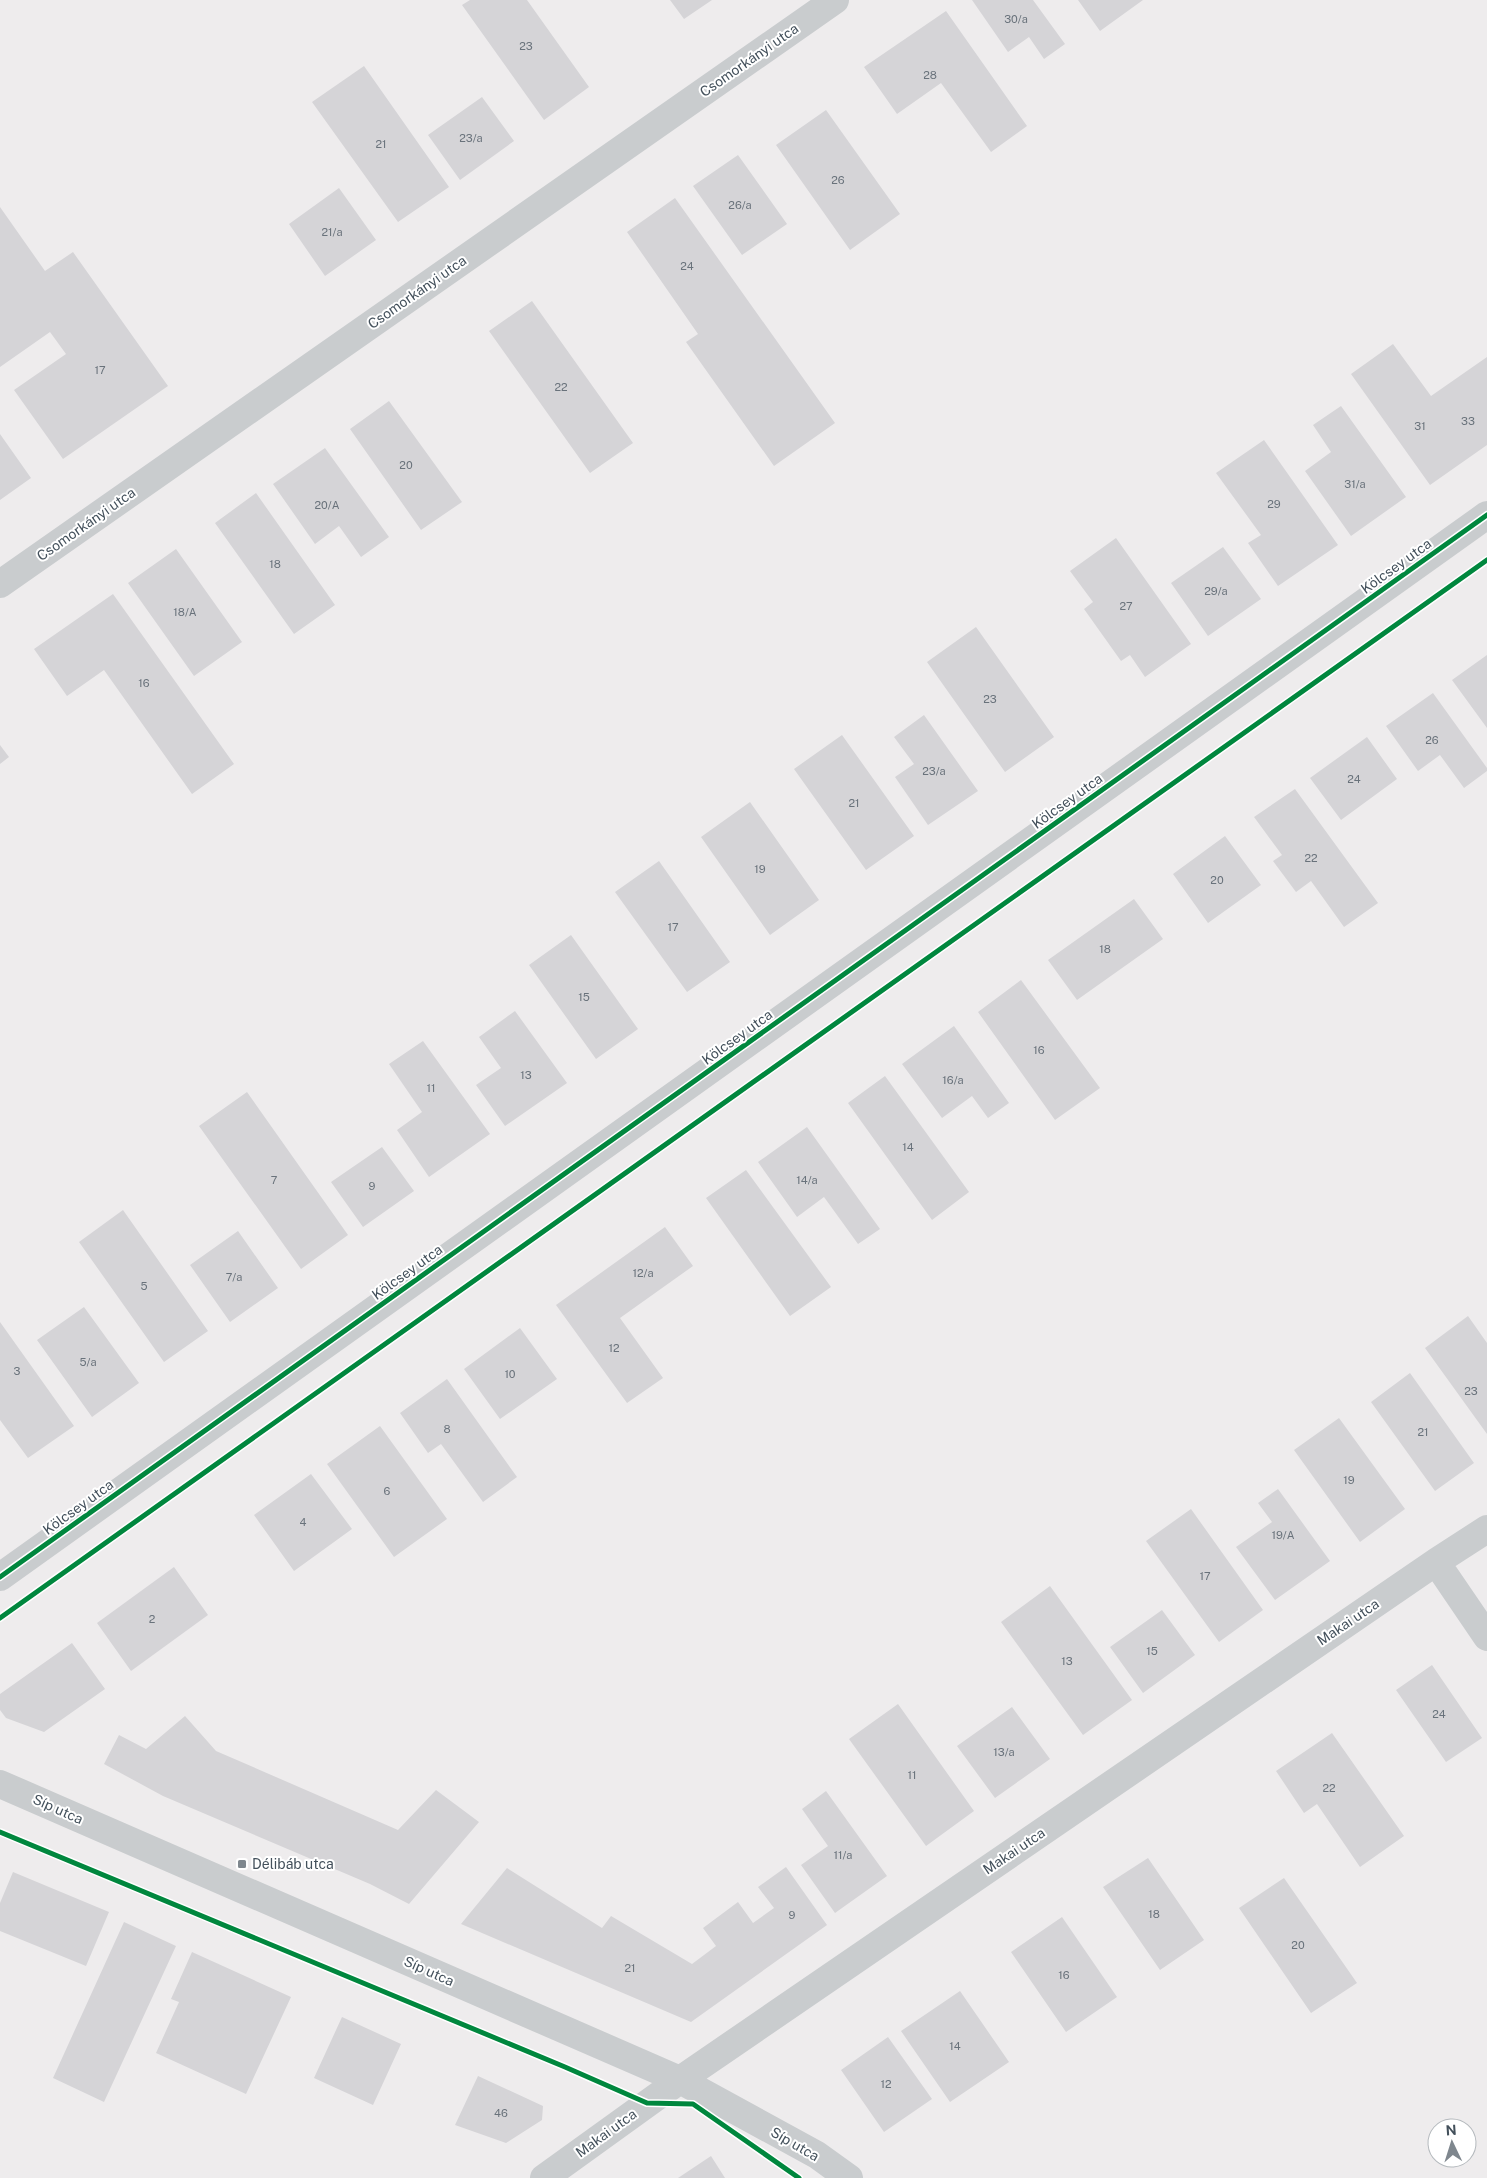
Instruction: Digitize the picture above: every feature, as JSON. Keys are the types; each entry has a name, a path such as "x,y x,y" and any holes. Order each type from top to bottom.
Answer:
{"street":[{"name":"Csomorkányi utca","path":"0,584 835,0"},
{"name":"Kölcsey utca","path":"0,1577 1487,515"},
{"name":"Makai utca","path":"544,2178 680,2080 1436,1562 1487,1529"},
{"path":"1436,1562 1487,1637"},
{"name":"Síp utca","path":"0,1784 680,2080 817,2155 849,2178"}],"building":[{"path":"470,0 527,0 589,87 544,120 462,5"},
{"path":"670,0 712,0 684,19"},
{"path":"972,0 1033,0 1065,44 1044,59 1029,37 1008,52"},
{"path":"1078,0 1143,0 1100,31"},
{"path":"946,11 1027,126 991,152 941,83 897,114 864,67"},
{"path":"364,66 449,187 398,222 312,102"},
{"path":"482,97 514,141 460,180 428,135"},
{"path":"826,110 900,214 850,250 776,145"},
{"path":"738,155 787,224 742,255 693,186"},
{"path":"339,188 376,240 325,276 289,224"},
{"path":"675,198 835,423 774,466 686,342 698,334 627,232"},
{"path":"0,207 45,271 73,252 168,386 63,459 14,390 66,354 50,332 0,367"},
{"path":"532,301 633,443 590,473 489,331"},
{"path":"1393,344 1431,396 1487,357 1487,445 1430,485 1351,374"},
{"path":"389,401 462,502 421,530 350,429"},
{"path":"1341,406 1406,497 1351,536 1305,471 1331,452 1313,425"},
{"path":"0,434 31,478 0,500"},
{"path":"1264,440 1338,545 1278,586 1248,543 1261,535 1216,473"},
{"path":"325,448 389,537 361,557 339,526 315,544 273,484"},
{"path":"256,493 335,605 294,634 215,523"},
{"path":"1116,538 1191,644 1145,677 1130,655 1121,661 1084,609 1093,602 1070,571"},
{"path":"1223,547 1261,599 1208,636 1171,583"},
{"path":"176,549 242,642 194,676 128,583"},
{"path":"113,594 234,764 192,794 104,670 67,696 34,649"},
{"path":"976,627 1054,737 1005,772 927,662"},
{"path":"1487,655 1487,728 1452,680"},
{"path":"1433,693 1487,768 1487,771 1464,788 1440,755 1418,771 1386,726"},
{"path":"924,715 978,791 928,825 895,777 914,764 894,737"},
{"path":"842,735 914,836 866,870 794,769"},
{"path":"1367,737 1397,779 1341,820 1310,778"},
{"path":"0,745 9,757 0,764"},
{"path":"1295,789 1378,903 1344,927 1311,881 1296,892 1273,861 1282,855 1254,817"},
{"path":"750,802 819,900 770,935 701,837"},
{"path":"1225,836 1261,885 1208,923 1173,874"},
{"path":"659,861 730,962 687,992 615,892"},
{"path":"1134,899 1163,939 1077,1000 1048,960"},
{"path":"571,935 638,1029 596,1059 529,965"},
{"path":"1021,980 1100,1088 1055,1120 978,1012"},
{"path":"515,1011 567,1083 505,1126 476,1085 501,1068 479,1037"},
{"path":"954,1026 1009,1103 988,1118 972,1096 942,1118 902,1064"},
{"path":"423,1041 490,1134 429,1177 397,1130 422,1112 389,1064"},
{"path":"885,1076 969,1192 932,1220 848,1103"},
{"path":"247,1092 348,1235 301,1269 199,1126"},
{"path":"807,1127 880,1229 858,1244 824,1197 797,1217 758,1162"},
{"path":"382,1147 414,1191 363,1227 331,1182"},
{"path":"746,1170 831,1287 790,1316 706,1198"},
{"path":"123,1210 208,1331 164,1362 79,1242"},
{"path":"665,1227 693,1266 620,1318 663,1378 627,1403 556,1305"},
{"path":"238,1231 278,1288 230,1322 190,1265"},
{"path":"84,1307 139,1383 92,1417 37,1340"},
{"path":"1468,1316 1487,1343 1487,1434 1425,1348"},
{"path":"0,1322 74,1426 28,1458 0,1420"},
{"path":"520,1328 557,1379 500,1419 464,1369"},
{"path":"1410,1373 1474,1463 1435,1491 1371,1402"},
{"path":"447,1379 517,1477 483,1502 441,1444 428,1453 400,1413"},
{"path":"1339,1418 1405,1509 1360,1542 1294,1450"},
{"path":"380,1426 447,1519 394,1557 327,1464"},
{"path":"311,1474 352,1529 294,1571 254,1515"},
{"path":"1278,1489 1330,1561 1275,1600 1236,1547 1272,1522 1258,1503"},
{"path":"1191,1509 1263,1610 1219,1642 1146,1541"},
{"path":"174,1567 208,1615 131,1671 97,1623"},
{"path":"1050,1586 1132,1700 1083,1735 1001,1622"},
{"path":"1162,1610 1195,1655 1143,1693 1110,1647"},
{"path":"72,1643 105,1689 44,1732 6,1718 0,1710 0,1694"},
{"path":"1432,1665 1482,1738 1446,1762 1396,1690"},
{"path":"898,1704 974,1811 926,1846 849,1739"},
{"path":"1012,1707 1050,1759 995,1798 957,1746"},
{"path":"185,1716 216,1751 398,1830 436,1790 479,1822 409,1904 370,1884 163,1796 104,1764 119,1735 146,1749"},
{"path":"1332,1733 1404,1836 1360,1867 1317,1804 1304,1813 1276,1771"},
{"path":"826,1791 887,1876 835,1913 801,1865 828,1846 802,1809"},
{"path":"1148,1858 1204,1940 1160,1970 1103,1887"},
{"path":"786,1867 827,1925 691,2022 461,1924 507,1868 602,1928 611,1916 692,1964 716,1946 703,1928 738,1902 753,1923 774,1908 758,1887"},
{"path":"13,1872 109,1912 86,1966 0,1931 0,1903"},
{"path":"1284,1878 1357,1983 1311,2013 1239,1908"},
{"path":"1062,1917 1117,1997 1066,2032 1011,1952"},
{"path":"124,1922 176,1946 104,2102 53,2078"},
{"path":"192,1952 291,1997 246,2094 156,2053 179,2002 171,1999"},
{"path":"960,1991 1009,2062 950,2102 901,2031"},
{"path":"342,2017 401,2044 373,2105 314,2078"},
{"path":"888,2037 932,2099 884,2132 841,2070"},
{"path":"478,2076 543,2106 542,2120 506,2143 455,2125"},
{"path":"711,2156 725,2178 678,2178"}],"cycle path":[{"path":"0,1577 1487,515"},
{"path":"0,1618 1487,560"},
{"path":"0,1832 565,2067 647,2103 693,2104 799,2178"}],"place":[{"name":"Délibáb utca","path":"242,1864"}]}
